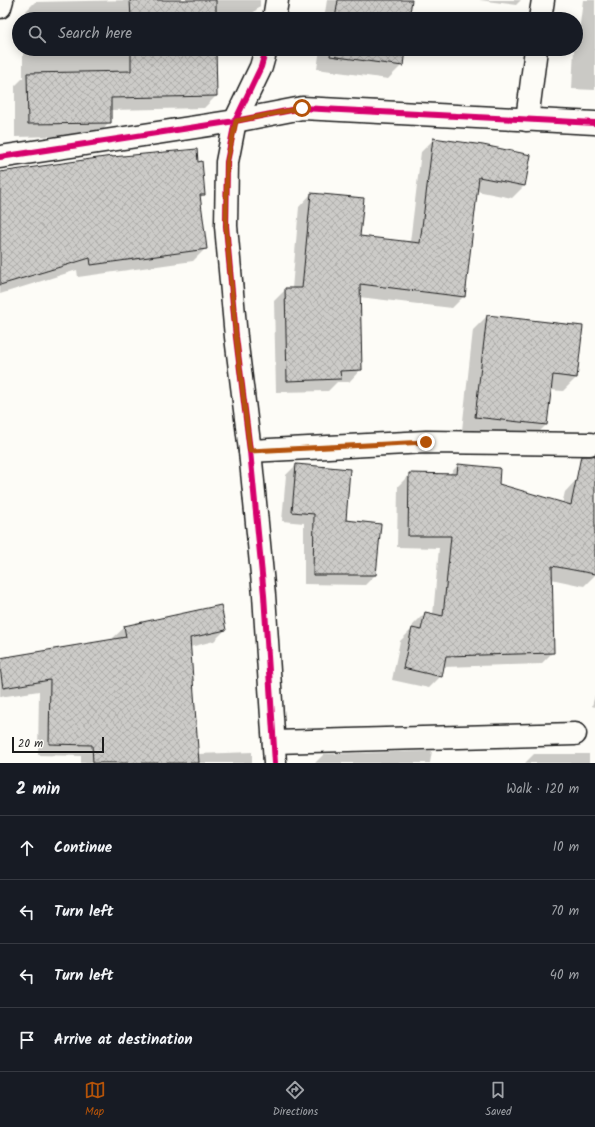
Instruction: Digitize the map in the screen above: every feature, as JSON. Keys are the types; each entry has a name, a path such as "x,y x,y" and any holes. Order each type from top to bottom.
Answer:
{"street":[{"path":"0,7 2,0"},
{"path":"275,12 277,0"},
{"path":"541,12 543,0"},
{"path":"264,56 261,67 236,121 227,162 226,226 236,337 250,451 264,595 275,763"},
{"path":"527,120 535,56"},
{"path":"0,157 236,121 302,108 595,123"},
{"path":"250,451 426,442 590,444"},
{"path":"274,742 575,734"}],"building":[{"path":"130,0 216,0 216,12 131,12"},
{"path":"338,0 412,0 410,12 336,12"},
{"path":"131,56 216,56 217,96 111,98 111,123 28,124 27,73 131,71"},
{"path":"330,56 404,56 403,66"},
{"path":"433,138 483,145 531,155 525,186 479,177 465,297 360,284 362,370 340,371 341,379 287,381 285,288 302,288 311,193 364,198 360,236 420,243"},
{"path":"197,149 198,162 202,161 205,195 200,195 207,249 91,265 90,258 0,285 0,172 112,156"},
{"path":"487,315 583,326 577,378 553,375 547,425 475,417"},
{"path":"595,455 595,574 552,566 554,653 446,656 442,677 403,668 412,628 421,630 425,612 443,616 451,536 408,536 409,473 457,474 458,464 500,468 499,484 571,505 581,456"},
{"path":"296,464 350,469 346,520 381,524 376,575 313,575 314,514 292,512"},
{"path":"221,605 226,630 190,638 199,763 93,763 92,745 49,744 50,680 3,688 0,658 126,637 124,626"}],"cycle path":[{"path":"264,56 261,67 235,121 227,162 226,226 236,337 250,451 264,595 275,763"},
{"path":"0,157 235,121 302,108 595,123"}],"route":[{"path":"302,108 236,121 227,162 226,226 236,337 250,451 426,442"}]}
